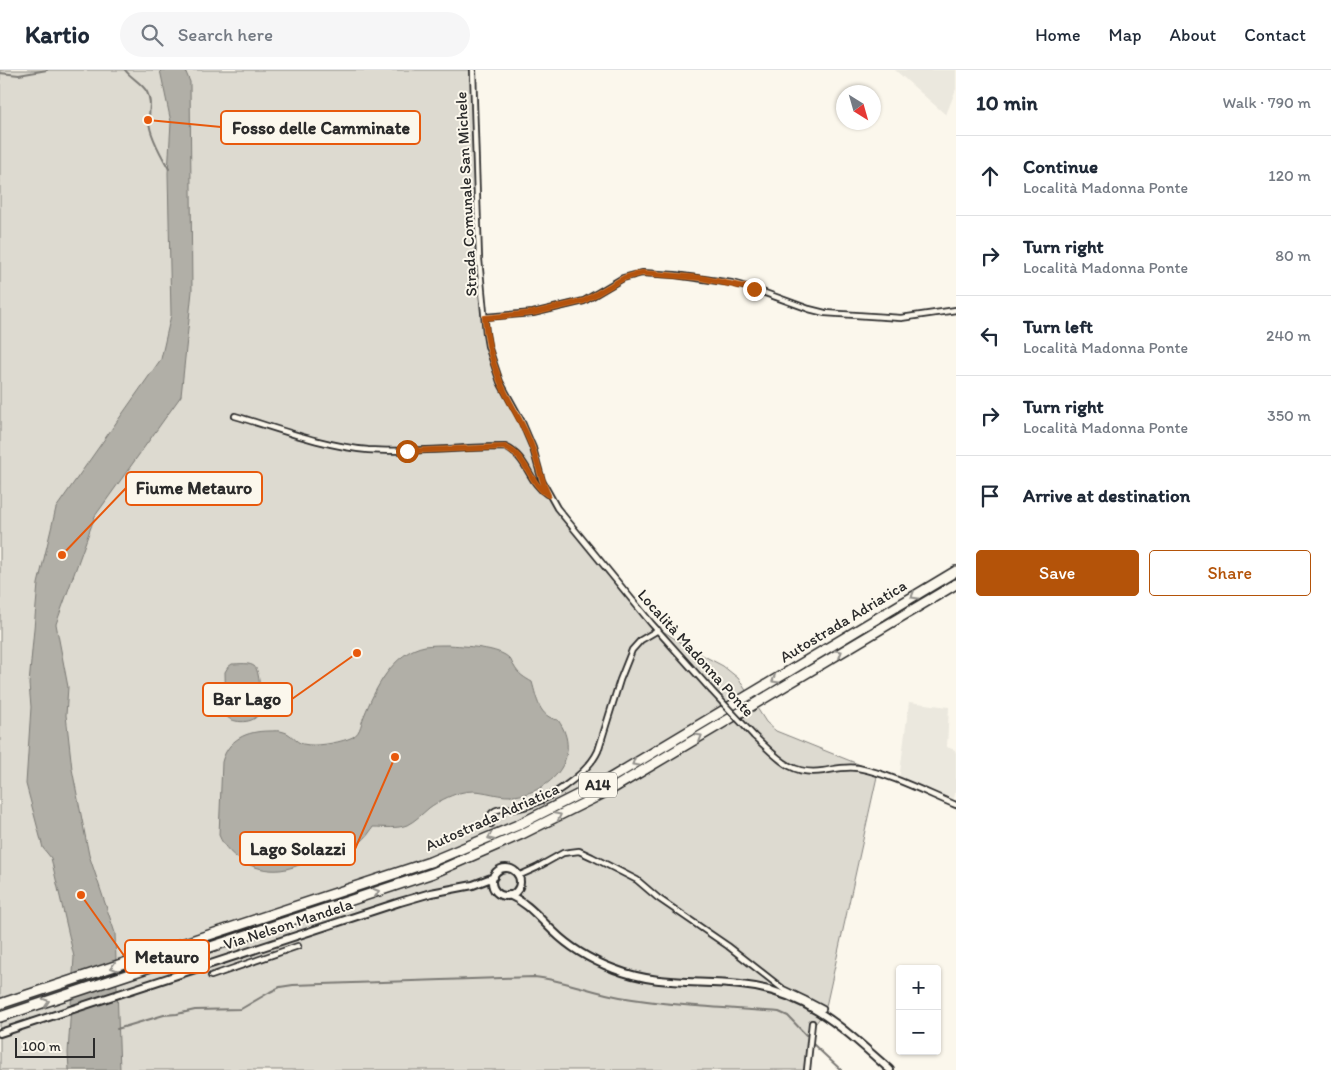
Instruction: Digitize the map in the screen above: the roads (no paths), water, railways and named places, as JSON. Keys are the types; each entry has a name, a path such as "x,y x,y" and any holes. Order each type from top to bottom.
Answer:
{"highway":[{"name":"Autostrada Adriatica","path":"0,1004 430,862 518,825 609,779 956,571"},
{"name":"Autostrada Adriatica","path":"0,1017 434,873 522,834 610,790 956,584"}],"main road":[{"path":"509,895 519,887 520,881 514,870 507,868 498,871 494,877 495,889 500,894 509,895 520,900 575,950 594,961 636,977 661,982 742,985 778,992 801,1000 836,1024 890,1070"},
{"name":"Via Nelson Mandela","path":"0,1033 400,902 438,891 473,885 494,877"},
{"name":"Via Nelson Mandela","path":"473,885 495,889"},
{"path":"519,887 528,906"}],"street":[{"name":"Strada Comunale San Michele","path":"473,70 478,230 485,318"},
{"path":"485,318 533,313 584,301 624,278 642,273 675,275 732,283 825,313 901,318 956,310"},
{"name":"Località Madonna Ponte","path":"485,318 488,346 500,382 521,420 533,448 548,495 658,630 754,736 794,770 805,772 842,767 857,768 889,778 956,805"},
{"name":"Località Madonna Ponte","path":"235,416 323,442 368,450 407,451 505,447 513,450 520,456 542,491 548,495"},
{"path":"491,824 490,815 493,812 518,809 536,803 555,792 587,768 598,751 620,680 632,650 641,640 658,630"},
{"path":"518,876 563,853 578,852 592,857 637,880 658,898 728,946 783,989 804,998 823,1010"},
{"path":"211,976 298,946"},
{"path":"807,1070 812,1023"}],"waterway":[{"path":"0,73 19,75 47,70"},
{"path":"125,70 142,86 149,96 149,124 156,144 169,169"},
{"path":"117,1029 164,1015 195,1010 241,1009 280,987 293,985 534,977 609,995 659,1003 779,1012 788,1016 806,1035"},
{"path":"813,1044 841,1070"}],"tunnel":[{"path":"491,824 504,854"}],"place":[{"name":"Fosso delle Camminate","path":"148,120"},
{"name":"Fiume Metauro","path":"62,555"},
{"name":"Bar Lago","path":"357,653"},
{"name":"Lago Solazzi","path":"395,757"},
{"name":"Metauro","path":"81,895"}]}
